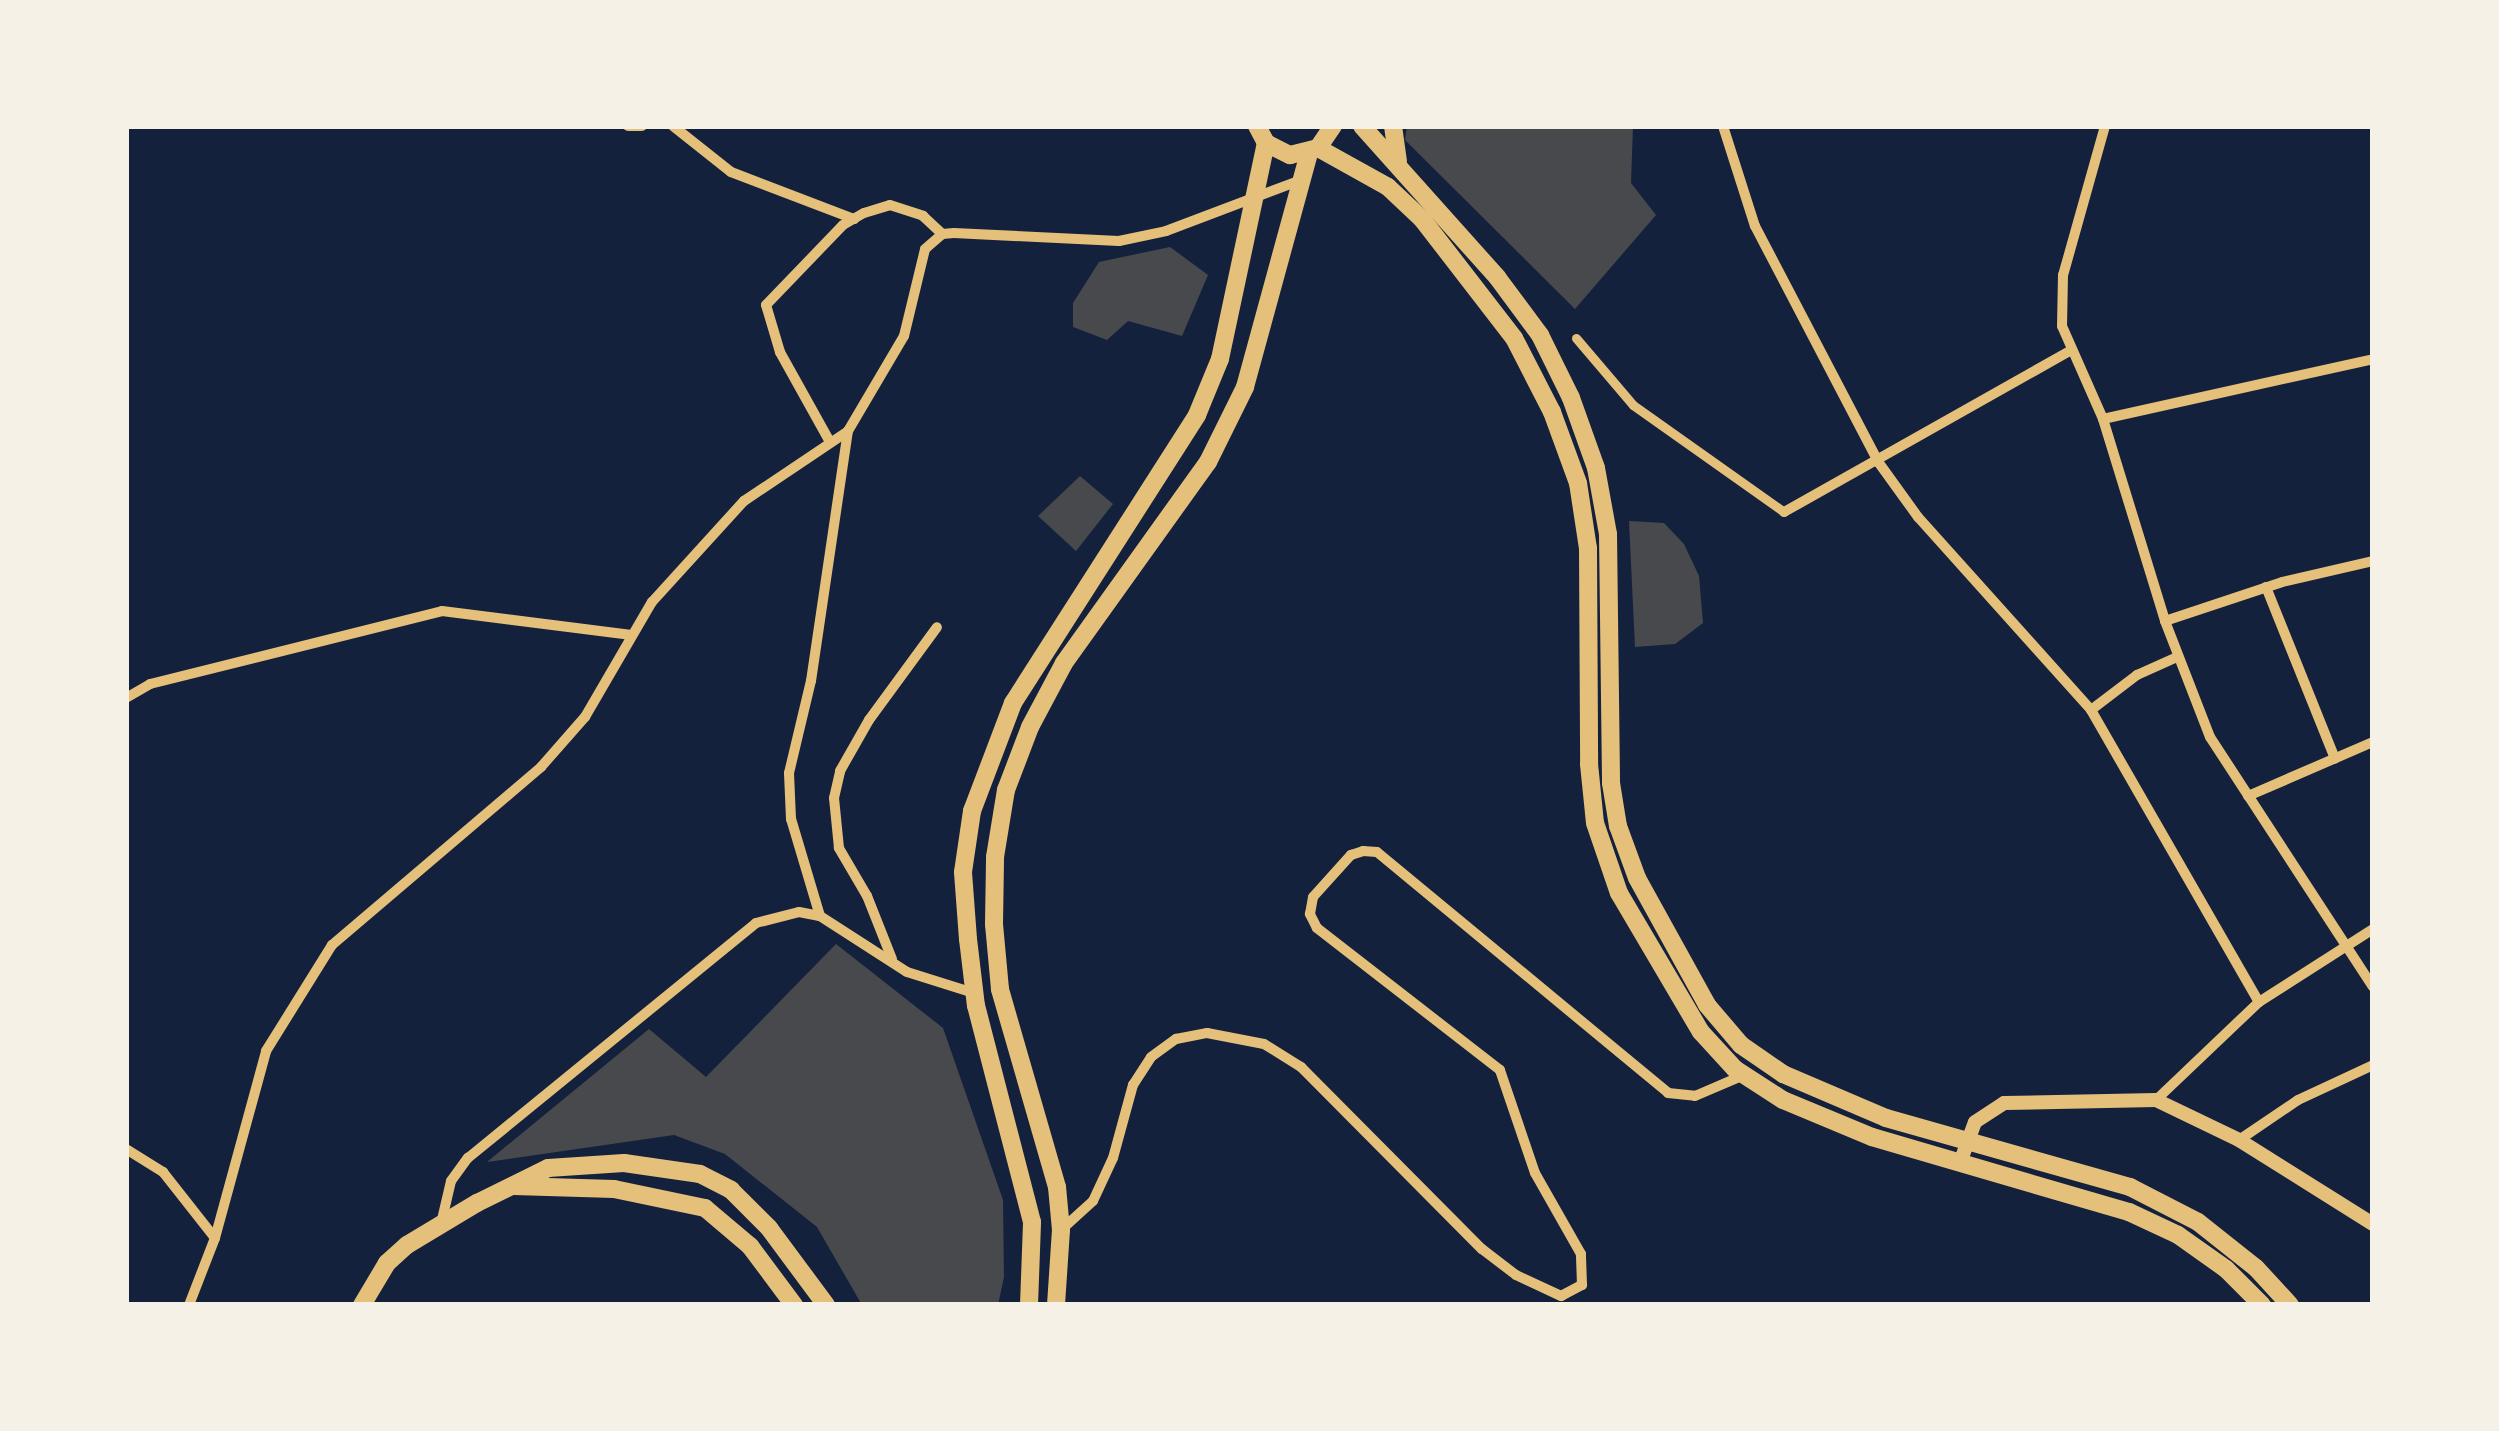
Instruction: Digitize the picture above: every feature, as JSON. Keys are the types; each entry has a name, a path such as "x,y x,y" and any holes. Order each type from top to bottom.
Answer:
{"main road":[{"path":"1056,1305 1061,1230 1053,1170 1000,989 994,856 1006,790 1030,727 1064,663 1208,462 1244,387 1301,180 1313,150 1333,126"},
{"path":"1362,126 1540,334 1578,415 1596,468 1608,534 1609,724 1618,826 1680,964 1741,1045 1783,1074 1886,1118 2130,1187 2198,1222 2256,1268 2290,1305"},
{"path":"1393,126 1397,162"},
{"path":"1261,134 1281,153 1313,150 1388,187 1422,219 1514,338 1552,412 1578,483 1588,548 1588,764 1594,823 1619,893 1701,1032 1744,1075 1783,1100 1872,1137 2129,1212 2178,1235 2227,1270 2262,1305"},
{"path":"1029,1305 1032,1222 974,993 963,872 972,811 1012,703 1197,415 1220,359 1261,134"},
{"path":"362,1305 387,1264 441,1224 548,1168 580,1165 665,1166 700,1174 731,1190 769,1228 826,1305"},
{"path":"514,1186 614,1189 705,1208 750,1246 794,1305"}],"street":[{"path":"628,126 642,126"},
{"path":"673,126 731,172 854,219"},
{"path":"1723,126 1755,226 1879,463 1918,517 2091,710 2259,1002"},
{"path":"2105,126 2061,287 2062,326 2103,419 2177,657 2210,737 2348,942 2373,987"},
{"path":"830,442 780,352 766,305 854,219 890,205 922,216 942,233 1119,241 1166,231 1301,180"},
{"path":"820,916 791,819 789,773 811,681 848,431 904,336 925,249 942,233"},
{"path":"1576,338 1634,405 1784,512 1879,463 2072,350"},
{"path":"2103,419 2373,359"},
{"path":"189,1305 215,1238 266,1051 298,992 332,945 541,767 585,717 631,635 680,567 744,501 848,431"},
{"path":"2165,621 2266,587 2373,561"},
{"path":"2266,587 2335,759"},
{"path":"126,698 150,684 442,611 631,635"},
{"path":"893,962 867,896 839,848 833,798 840,771 869,720 937,627"},
{"path":"2091,710 2137,675 2177,657"},
{"path":"2248,796 2373,742"},
{"path":"1061,1230 1093,1201 1113,1158 1133,1085 1151,1058 1176,1039 1207,1033 1264,1044 1301,1067 1482,1249 1516,1275 1561,1296 1582,1286 1581,1254 1535,1173 1500,1070 1317,928 1310,914 1312,897 1351,855 1363,851 1377,852 1668,1093 1695,1096 1744,1075"},
{"path":"441,1224 451,1180 468,1158 723,945 775,916 820,916 930,983 974,993"},
{"path":"2156,1100 2259,1002 2373,929"},
{"path":"2239,1140 2298,1100 2373,1065"},
{"path":"1961,1160 1986,1110 2004,1103 2156,1100 2239,1140 2373,1224"},
{"path":"126,1149 163,1172 215,1238"}],"building":[{"path":"1407,126 1633,126 1631,183 1656,215 1575,309 1405,140"},
{"path":"1170,247 1208,275 1182,336 1128,321 1107,340 1073,327 1073,303 1099,262"},
{"path":"1080,476 1113,504 1076,551 1038,516"},
{"path":"1629,521 1664,523 1684,544 1699,576 1703,623 1675,644 1635,647"},
{"path":"836,944 943,1028 1003,1200 1004,1277 998,1305 862,1305 817,1227 725,1154 674,1135 487,1162 649,1029 706,1077"}]}
